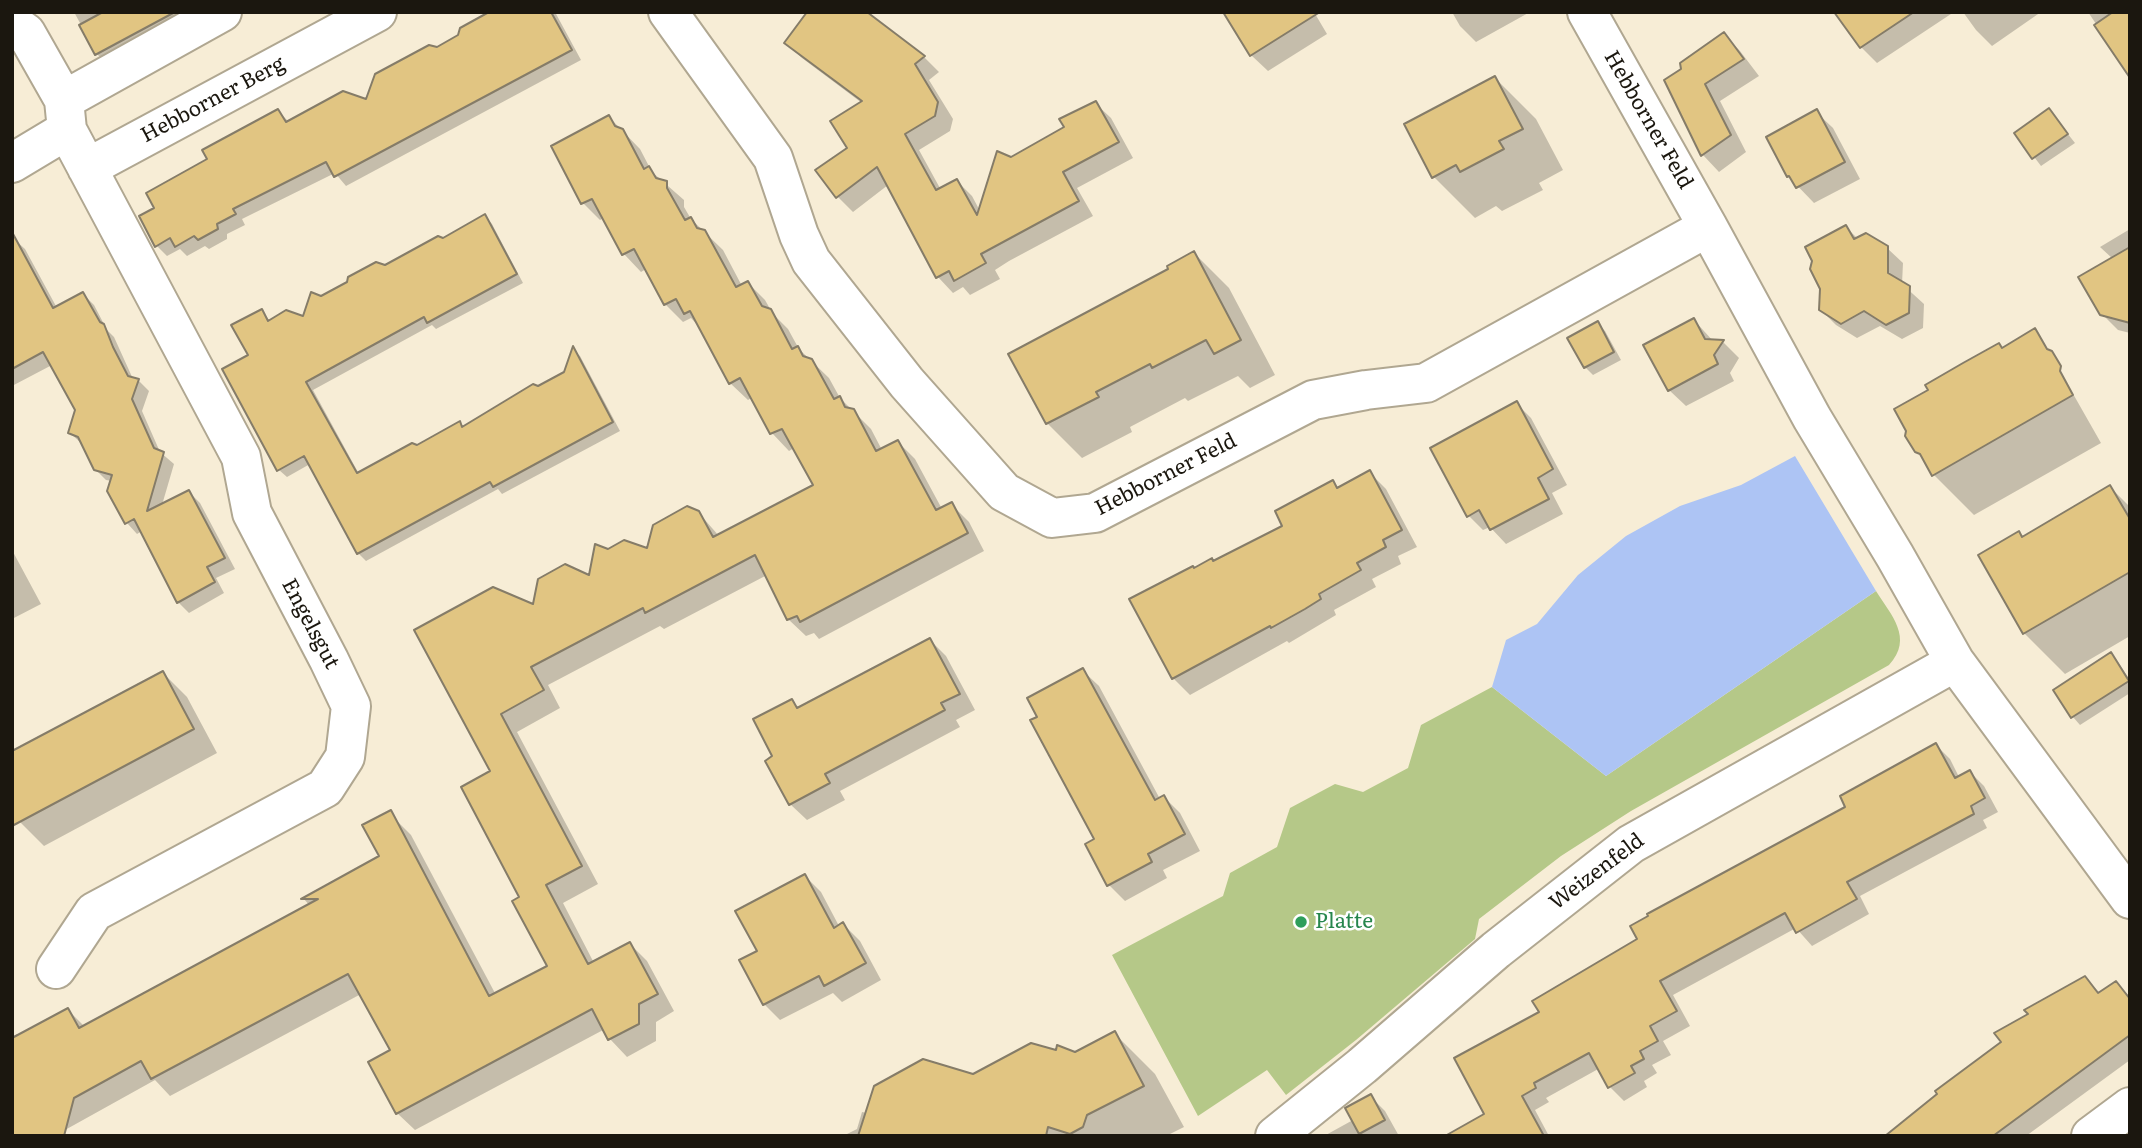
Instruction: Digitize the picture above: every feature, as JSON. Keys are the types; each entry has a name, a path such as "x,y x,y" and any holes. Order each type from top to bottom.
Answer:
{"street":[{"path":"12,163 66,115 222,12"},
{"name":"Hebborner Berg","path":"87,168 377,12"},
{"name":"Hebborner Feld","path":"668,12 773,158 799,235 811,261 907,383 1004,492 1052,518 1095,513 1314,400 1426,383 1709,227"},
{"name":"Hebborner Feld","path":"1587,12 1709,227 1812,418 1955,662"},
{"path":"12,23 26,33 66,115 87,168"},
{"name":"Engelsgut","path":"56,969 94,912 325,788 345,757 351,706 252,513 241,457 87,168"},
{"path":"1955,662 2130,900"},
{"name":"Weizenfeld","path":"1275,1136 1362,1066 1496,950 1631,844 1955,662"},
{"path":"2091,1136 2130,1107"}],"green space":[{"path":"1876,591 1898,627 1900,636 1900,645 1889,665 1631,811 1561,856 1479,919 1475,939 1356,1040 1286,1095 1267,1070 1198,1116 1112,955 1223,896 1230,873 1277,847 1290,808 1335,784 1363,792 1408,768 1421,725 1492,687 1606,776"}],"water":[{"path":"1795,456 1876,591 1606,776 1492,687 1506,640 1537,624 1578,575 1626,536 1680,506 1741,485"}],"building":[{"path":"103,12 175,12 95,55 79,25"},
{"path":"489,12 551,12 572,50 334,177 326,162 233,209 236,214 217,224 218,229 198,240 194,236 175,247 170,238 155,247 139,216 154,208 146,193 207,159 202,150 278,109 286,122 343,91 366,99 375,74 429,45 437,47 458,35 460,28"},
{"path":"807,12 867,12 925,56 915,64 938,102 935,116 905,134 936,190 957,179 977,215 997,151 1011,157 1064,127 1059,119 1096,101 1119,142 1063,172 1079,201 981,254 986,263 954,281 949,271 936,278 877,167 836,198 815,170 847,148 830,121 862,101 784,43"},
{"path":"1223,12 1320,12 1250,56"},
{"path":"1834,12 1914,12 1860,48"},
{"path":"2113,12 2130,12 2130,78 2094,25"},
{"path":"1724,32 1744,59 1705,84 1731,135 1701,156 1664,80 1681,69 1680,63"},
{"path":"1495,76 1523,129 1499,141 1504,149 1460,172 1456,165 1432,178 1404,124"},
{"path":"2049,108 2068,134 2032,159 2014,133"},
{"path":"1817,109 1845,162 1796,188 1789,176 1787,177 1766,137"},
{"path":"609,115 615,126 623,129 644,169 649,166 656,178 667,181 667,188 685,220 691,217 697,228 705,230 736,287 748,281 762,306 771,309 792,349 798,346 803,356 812,359 834,399 840,396 845,407 854,409 876,451 898,440 936,510 952,502 968,533 800,622 797,616 787,620 755,555 645,613 643,608 531,667 544,690 501,714 582,866 546,885 588,964 630,942 658,994 639,1004 639,1024 608,1040 592,1009 396,1114 368,1062 390,1050 348,974 151,1079 141,1061 74,1098 64,1136 12,1136 12,1038 68,1008 79,1028 318,899 301,899 379,856 362,825 391,810 489,996 547,966 512,901 519,897 461,787 490,771 414,630 493,587 533,604 538,579 565,564 589,575 595,544 608,549 624,540 647,548 653,525 687,506 699,511 713,537 813,485 782,429 770,434 740,378 729,384 690,311 684,314 676,299 664,305 634,249 622,255 592,199 581,204 551,146"},
{"path":"485,214 517,274 427,323 424,317 306,382 357,473 460,421 462,427 533,384 538,386 564,372 573,346 613,422 493,487 490,482 357,554 304,456 277,471 222,369 248,355 231,325 262,309 268,321 286,310 303,316 311,292 321,296 376,262 385,265 438,236 443,238"},
{"path":"1846,225 1854,239 1866,233 1888,246 1888,273 1910,286 1909,313 1886,325 1864,311 1841,324 1819,310 1820,289 1810,269 1812,261 1805,247"},
{"path":"12,232 53,308 83,292 100,322 104,324 128,376 139,379 132,399 154,448 164,452 147,511 189,490 225,558 207,567 215,582 177,603 134,519 125,524 107,491 112,475 94,470 78,437 68,433 75,410 43,352 12,369"},
{"path":"2130,247 2130,323 2100,315 2078,277"},
{"path":"1194,251 1241,340 1214,354 1206,340 1152,368 1150,364 1096,392 1099,397 1046,424 1008,354 1168,269 1167,266"},
{"path":"1694,318 1705,339 1724,340 1714,355 1718,364 1668,391 1643,345"},
{"path":"1598,321 1614,352 1584,368 1567,338"},
{"path":"2035,328 2061,366 2060,371 2073,395 1932,476 1920,454 1915,452 1905,436 1906,431 1894,409 1928,390 1925,385 1963,363 1999,343 2002,348"},
{"path":"1517,401 1553,469 1538,478 1549,499 1490,530 1479,510 1467,517 1430,448"},
{"path":"1370,470 1402,530 1383,540 1386,547 1357,563 1361,570 1319,594 1321,599 1305,609 1172,679 1129,599 1193,566 1194,568 1212,558 1213,561 1282,526 1275,511 1333,480 1337,488"},
{"path":"2110,485 2130,519 2130,572 2023,634 1978,555 2019,531 2022,537"},
{"path":"930,638 960,694 941,703 945,710 825,774 830,783 789,805 765,761 772,756 753,719 792,699 797,708"},
{"path":"2111,652 2129,681 2071,718 2053,690"},
{"path":"1083,668 1155,800 1164,795 1185,834 1148,854 1152,862 1107,886 1085,844 1094,839 1030,720 1037,717 1027,698"},
{"path":"163,671 194,729 12,826 12,751"},
{"path":"1936,743 1955,778 1970,770 1985,798 1971,806 1974,814 1847,882 1857,899 1796,933 1785,913 1660,981 1677,1011 1650,1026 1658,1041 1640,1051 1644,1059 1631,1066 1635,1073 1608,1088 1589,1053 1534,1083 1536,1088 1522,1096 1544,1136 1445,1136 1484,1114 1454,1058 1539,1012 1532,1001 1637,939 1630,926 1648,916 1647,914 1845,807 1840,796"},
{"path":"805,874 834,928 843,922 866,963 824,986 819,976 763,1005 739,960 757,951 735,911"},
{"path":"2085,976 2098,993 2116,981 2130,999 2130,1035 1993,1136 1885,1136 1937,1094 1935,1091 2001,1042 1994,1033 2028,1014 2024,1010"},
{"path":"1115,1031 1144,1086 1087,1115 1083,1127 1070,1134 1048,1127 1046,1136 858,1136 874,1086 923,1059 973,1074 1031,1043 1056,1050 1057,1045 1075,1052"},
{"path":"1371,1094 1385,1120 1359,1134 1345,1108"}],"place":[{"name":"Platte","path":"1301,922"}]}
